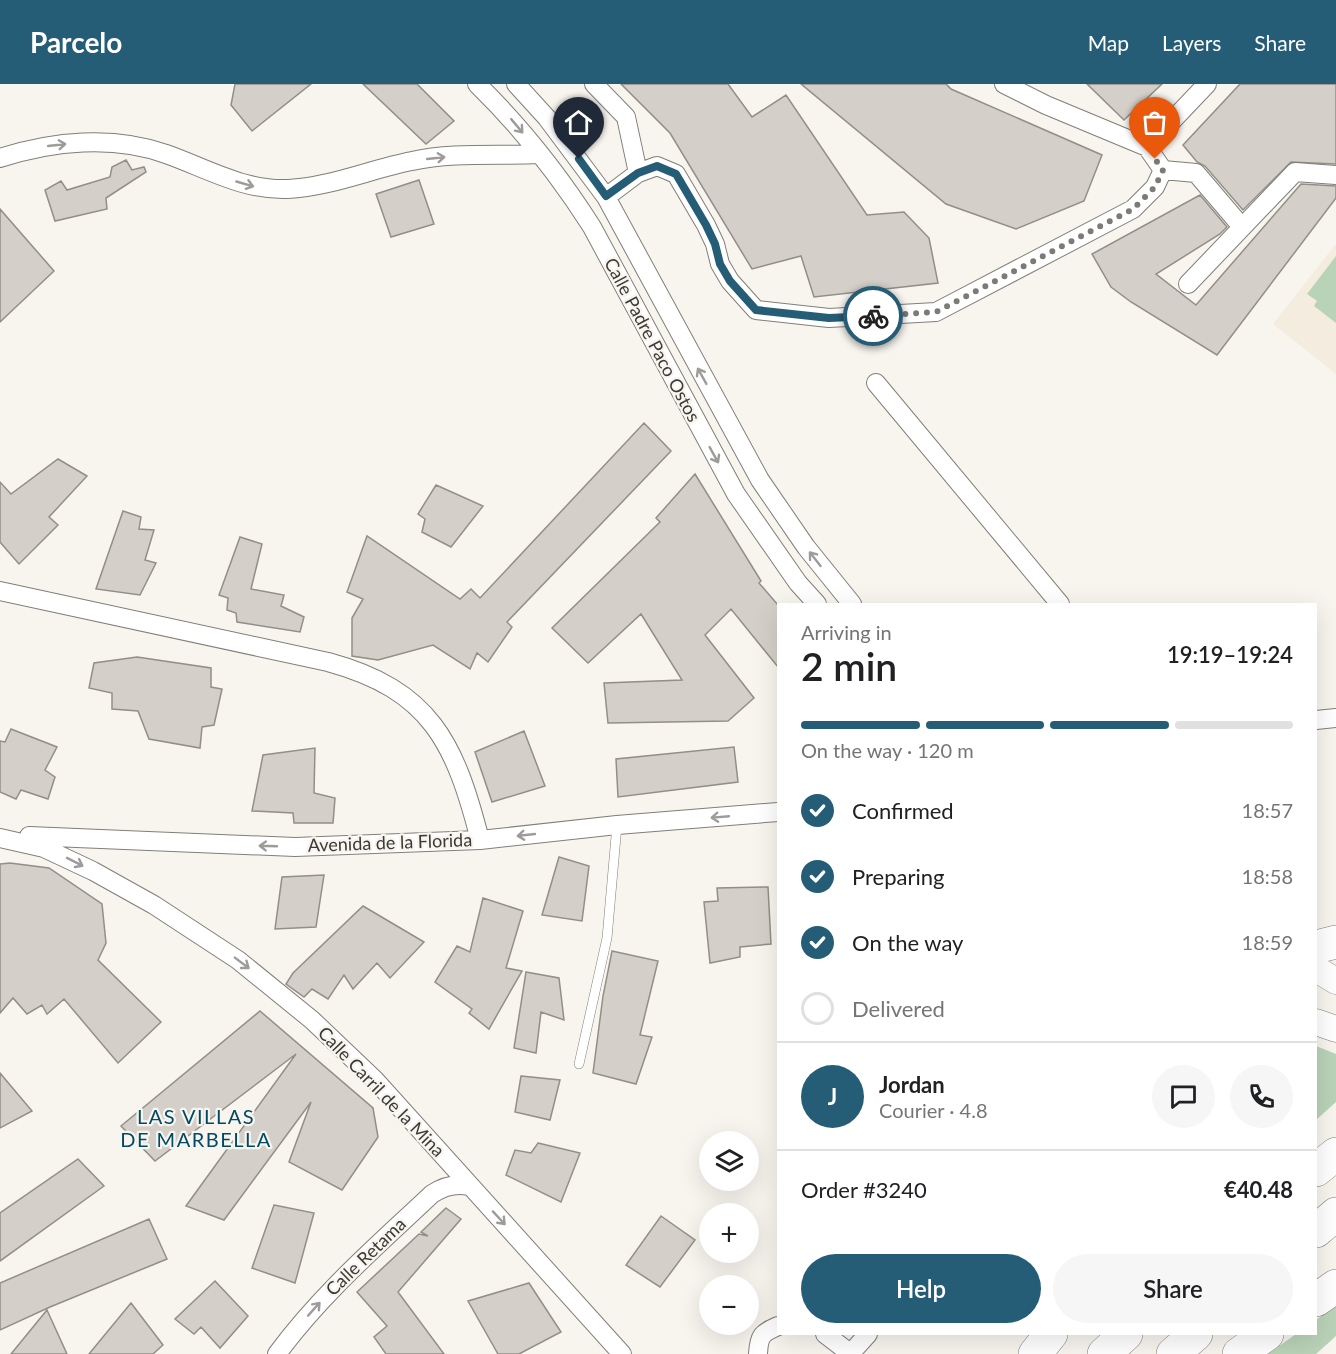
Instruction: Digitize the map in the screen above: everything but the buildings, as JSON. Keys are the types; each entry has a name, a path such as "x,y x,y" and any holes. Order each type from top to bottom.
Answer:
{"highway":[{"path":"1317,947 1336,942"},
{"path":"1317,1169 1336,1154"},
{"path":"1317,1229 1336,1214"},
{"path":"1317,1299 1336,1286"},
{"path":"1035,1354 1050,1335"},
{"path":"1104,1354 1125,1335"},
{"path":"1173,1354 1195,1335"},
{"path":"1239,1354 1266,1335"}],"main road":[{"path":"1317,970 1336,981"}],"street":[{"name":"Calle Padre Paco Ostos","path":"477,84 503,109 561,180 592,227 736,494 779,556 816,603"},
{"name":"Calle Padre Paco Ostos","path":"516,84 553,125 606,196 760,480 806,547 851,603"},
{"path":"594,84 626,117 638,173"},
{"path":"1004,84 1046,105 1147,147 1163,170 1196,173 1242,227"},
{"path":"1147,147 1207,84"},
{"path":"0,158 49,146 114,142 148,148 257,187 286,189 314,186 413,160 539,154"},
{"path":"606,196 638,173 657,166 676,174 706,225 715,244 720,264 730,281 756,310 829,318 936,312 1133,209 1155,187 1163,170"},
{"path":"1188,284 1295,172 1336,175"},
{"path":"876,382 1059,603"},
{"path":"0,591 328,662 375,677 416,704 440,734 461,773 480,840"},
{"path":"1317,720 1336,718"},
{"name":"Avenida de la Florida","path":"0,837 294,847 480,840 617,825 777,812"},
{"name":"Calle Carril de la Mina","path":"0,837 44,848 78,863 154,905 238,960 312,1020 355,1060 622,1354"},
{"name":"Calle Retama","path":"277,1354 294,1330 324,1297 432,1194 442,1187 460,1184 469,1186"},
{"path":"758,1354 759,1342 764,1332 777,1326"},
{"path":"826,1335 850,1354 867,1335"}],"lane":[{"path":"579,1064 607,938 617,825"}],"shaded area":[{"path":"1336,244 1336,374 1273,324"}],"green space":[{"path":"1336,256 1336,323 1314,306 1317,301 1307,294"},
{"path":"1317,1046 1336,1054 1336,1102 1317,1119"},
{"path":"1336,1305 1336,1336 1316,1354 1268,1354 1295,1335 1317,1335 1317,1319"}],"way so far":[{"path":"873,316 936,312 1133,209 1155,187 1163,170 1155,159"}],"district":[{"name":"LAS VILLAS DE MARBELLA","path":"196,1128"}],"route":[{"path":"579,159 606,196 638,173 657,166 676,174 706,225 715,244 720,264 730,281 756,310 829,318 873,316"}]}
